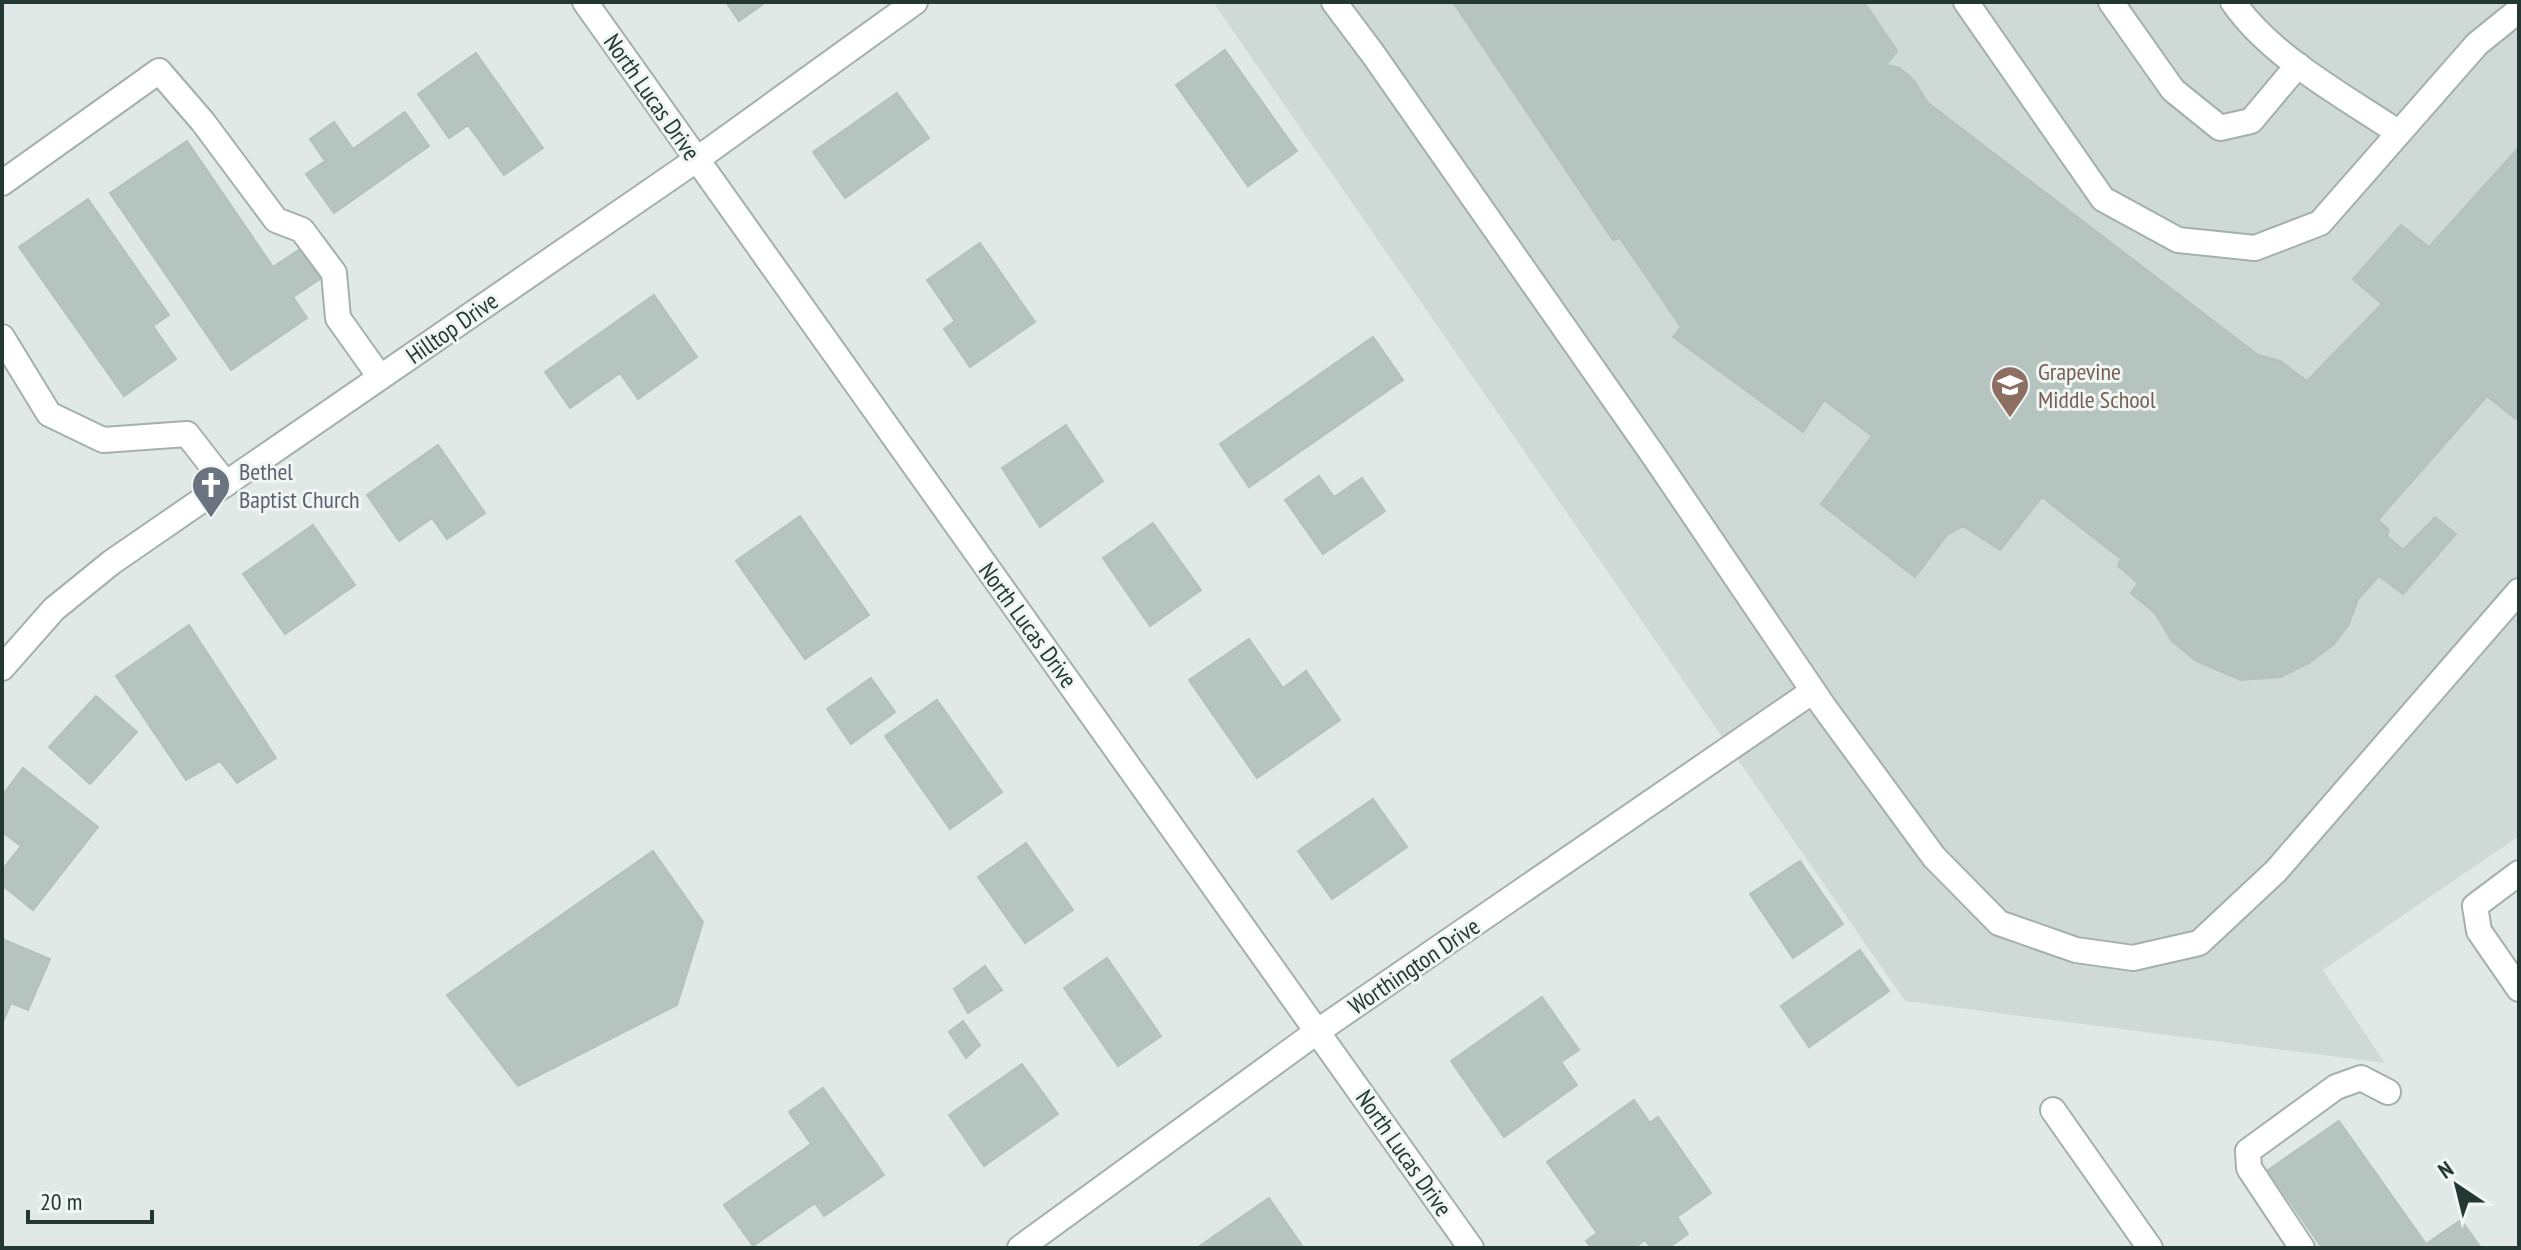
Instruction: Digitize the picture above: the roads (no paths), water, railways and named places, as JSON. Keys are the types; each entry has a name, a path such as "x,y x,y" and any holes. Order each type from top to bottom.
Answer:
{"street":[{"name":"North Lucas Drive","path":"585,2 1471,1248"},
{"name":"Hilltop Drive","path":"2,668 54,609 112,562 696,160 915,2"},
{"path":"1334,2 1647,446 1813,691 1934,857 1999,923 2076,950 2133,958 2199,943 2276,871 2519,591"},
{"path":"1966,2 2103,199 2178,240 2255,248 2320,223 2477,44 2519,10"},
{"path":"2111,2 2173,90 2220,128 2251,121 2298,65"},
{"path":"2233,2 2244,18 2298,65 2399,133"},
{"path":"2,183 159,71 203,122 276,220 302,230 334,273 338,318 380,377"},
{"path":"2,337 49,414 103,440 187,434 226,484"},
{"name":"Worthington Drive","path":"1020,1248 1318,1031 1813,691"},
{"path":"2519,873 2475,906 2479,931 2519,989"},
{"path":"2302,1248 2249,1168 2248,1151 2336,1087 2361,1078 2388,1092"},
{"path":"2053,1110 2150,1248"}],"place":[{"name":"Grapevine Middle School","path":"2010,419"},
{"name":"Bethel Baptist Church","path":"211,519"}]}
